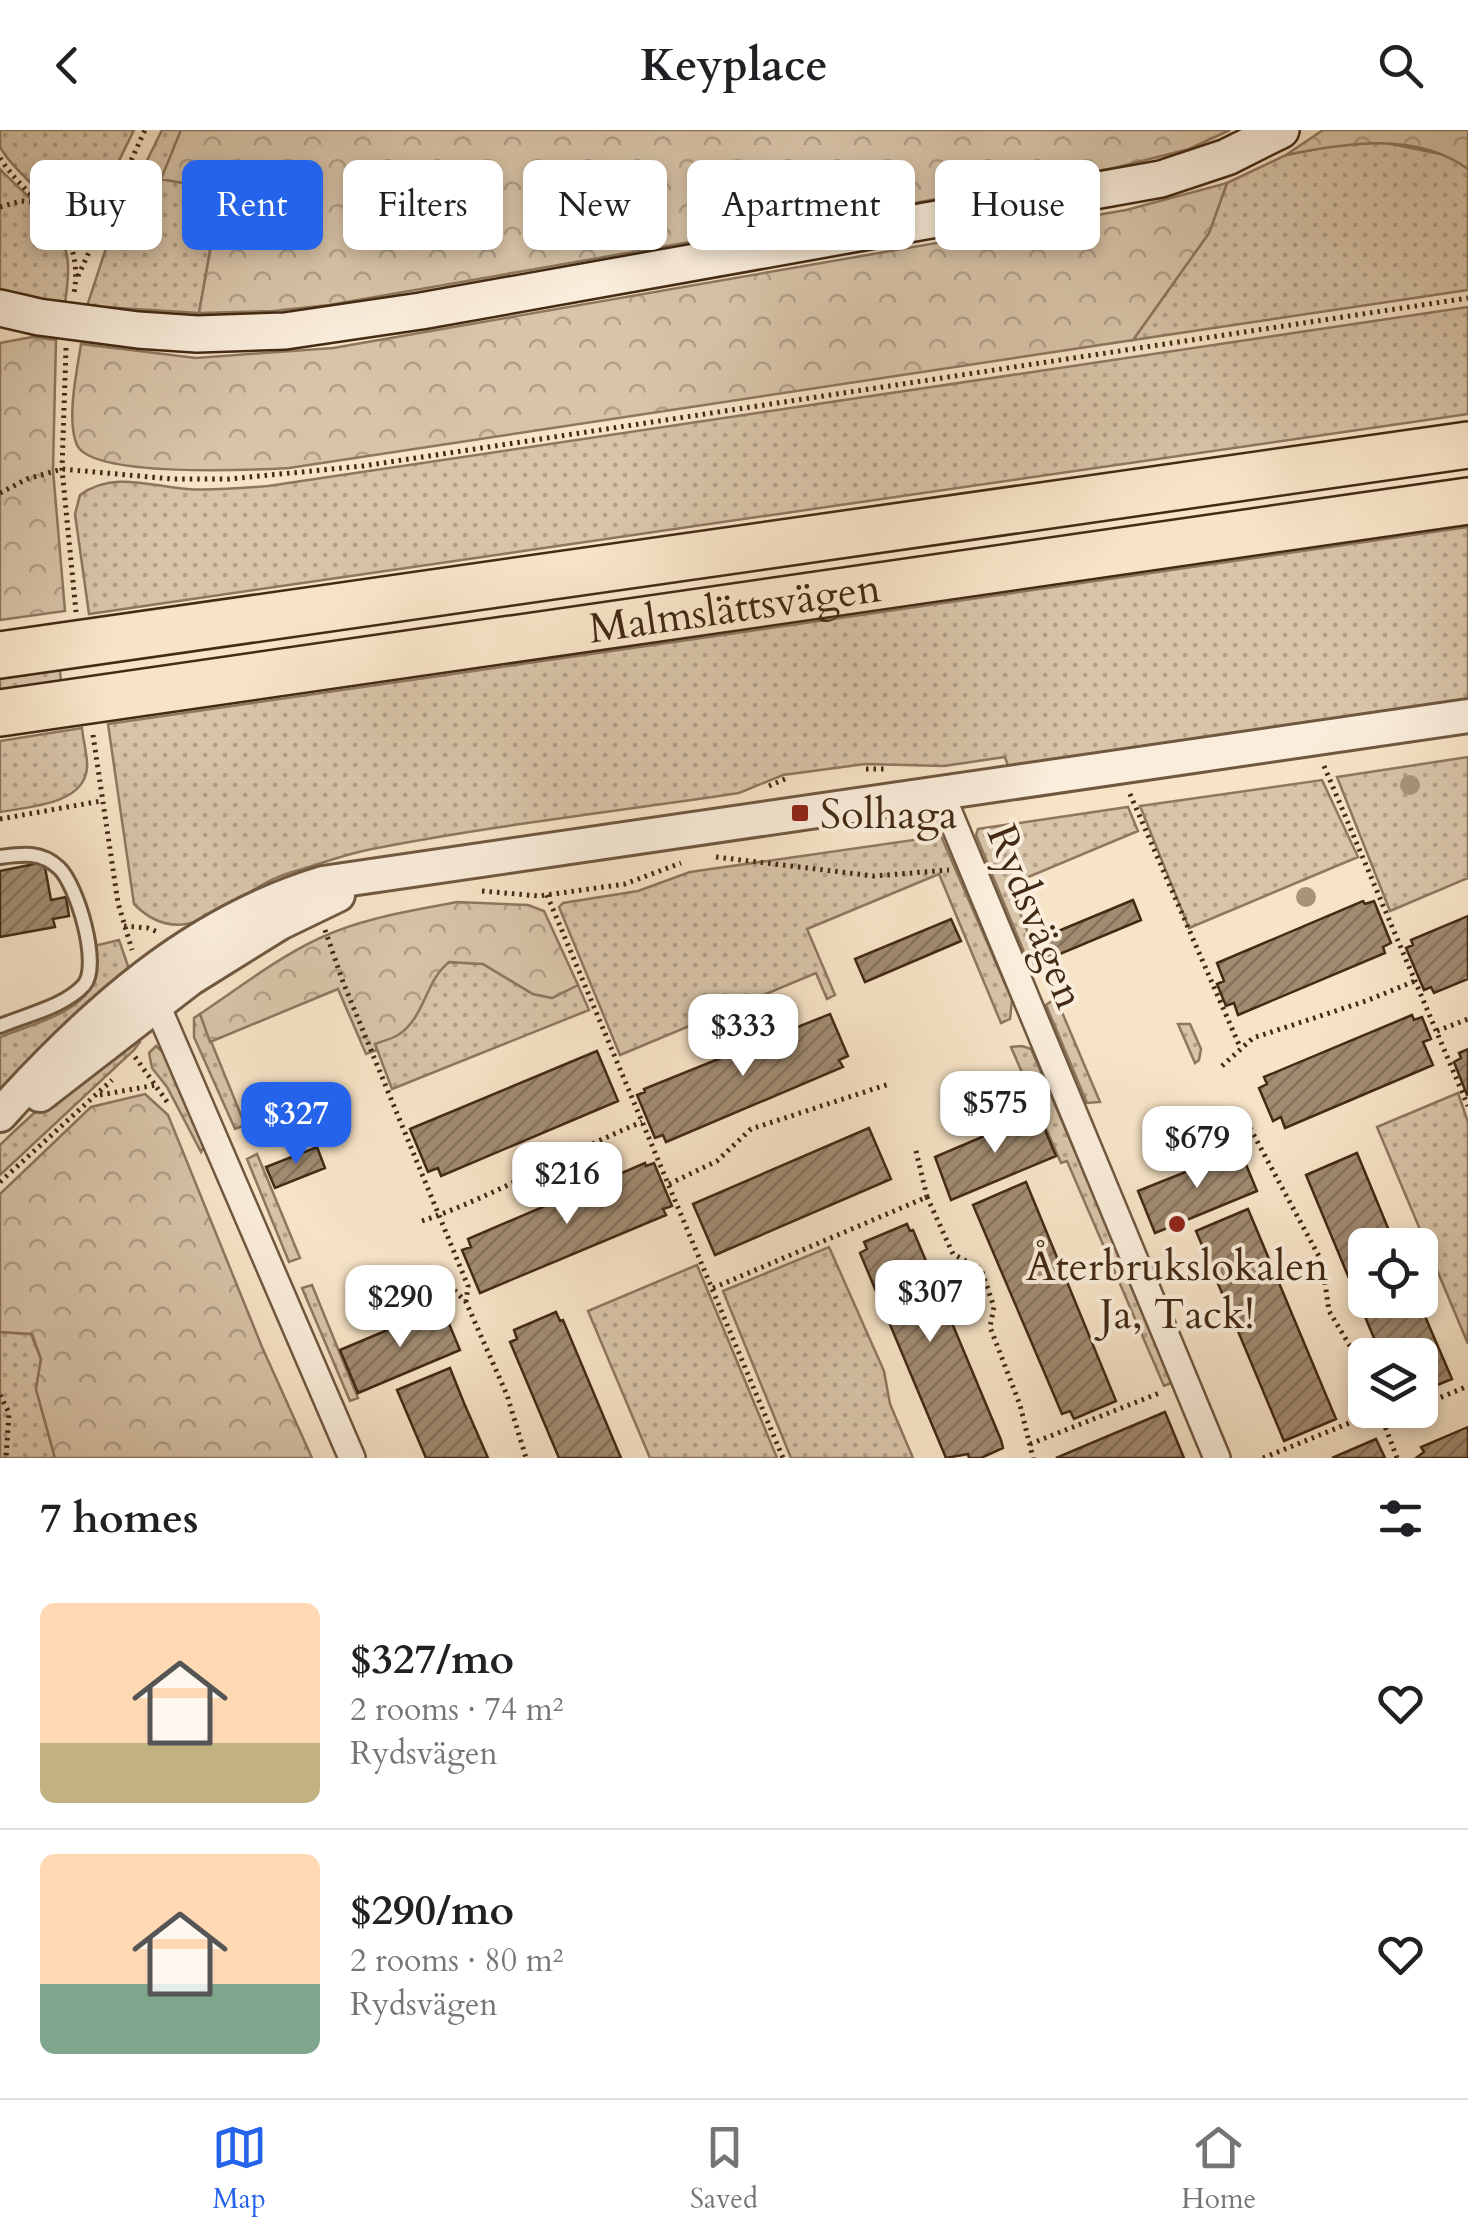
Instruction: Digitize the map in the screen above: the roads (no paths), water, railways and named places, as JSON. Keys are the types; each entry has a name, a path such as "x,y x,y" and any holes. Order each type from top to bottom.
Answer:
{"highway":[{"name":"Malmslättsvägen","path":"0,656 1468,445"},
{"name":"Malmslättsvägen","path":"0,713 1468,501"}],"main road":[{"path":"0,308 138,330 243,334 402,314 1161,179 1227,157 1281,130"},
{"path":"0,327 40,317"}],"street":[{"name":"Rydsvägen","path":"0,1125 156,1002 234,950 372,875 1468,716"},
{"name":"Rydsvägen","path":"941,793 1217,1458"},
{"name":"Rydsvägen","path":"0,1115 84,1027 156,1002"},
{"path":"156,1002 352,1458"}],"lane":[{"path":"0,857 32,853 58,866 76,891 91,967 86,983 65,999 0,1026"}],"place":[{"name":"Solhaga","path":"800,813"},
{"name":"Återbrukslokalen Ja, Tack!","path":"1177,1224"}]}
